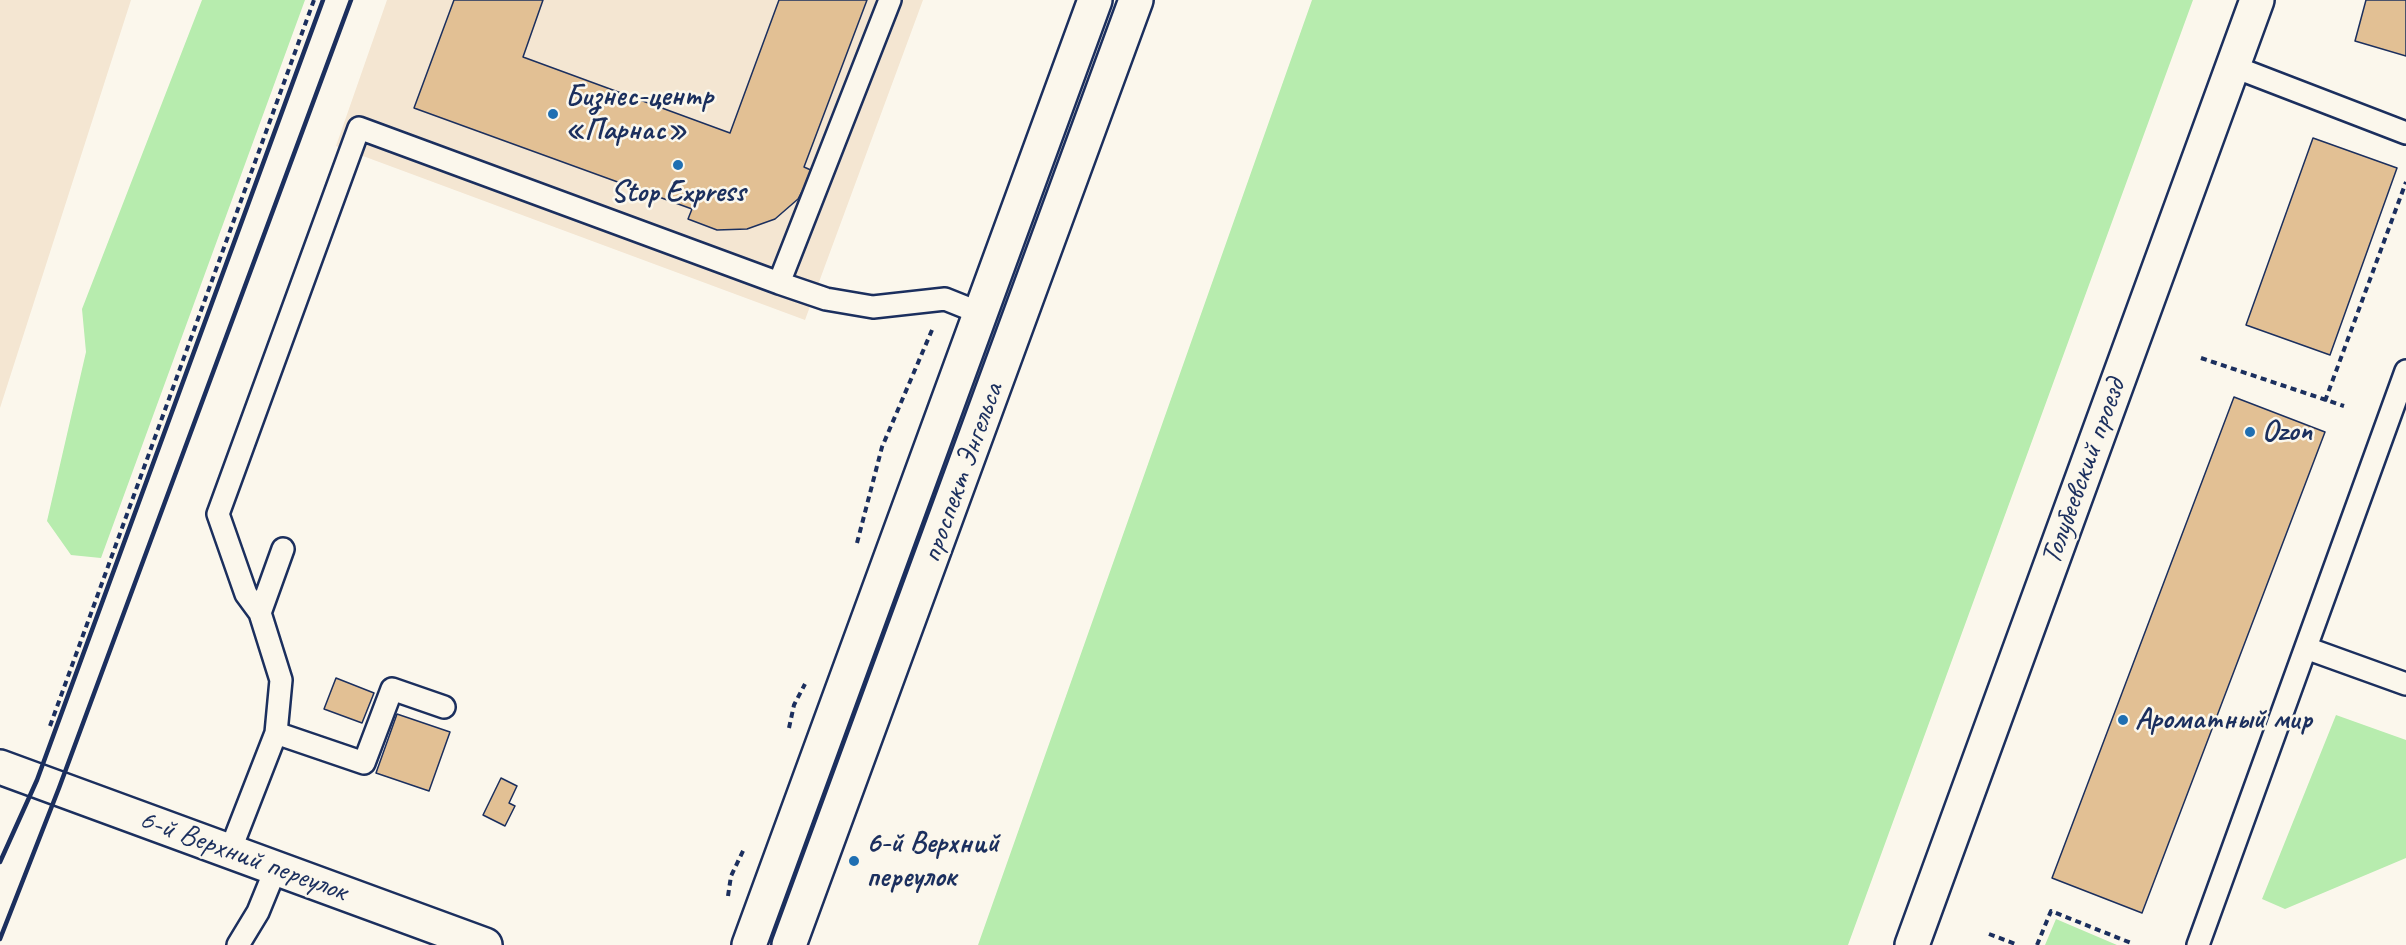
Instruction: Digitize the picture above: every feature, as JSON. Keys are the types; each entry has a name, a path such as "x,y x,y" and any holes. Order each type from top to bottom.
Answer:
{"main road":[{"name":"проспект Энгельса","path":"749,945 1095,0"},
{"name":"проспект Энгельса","path":"789,945 1136,0"},
{"name":"Толубеевский проезд","path":"1912,945 2257,0"},
{"name":"6-й Верхний переулок","path":"0,766 485,945"}],"lane":[{"path":"779,284 890,0"},
{"path":"2232,66 2406,133"},
{"path":"230,851 276,733 281,680 260,613 246,594 218,514 359,128 779,284 826,299 873,307 945,299 980,313"},
{"path":"2198,945 2406,371"},
{"path":"260,613 283,549"},
{"path":"2306,648 2406,684"},
{"path":"276,733 364,763 392,689 444,707"},
{"path":"238,945 258,912 276,868"}],"path":[{"path":"50,726 314,0"},
{"path":"2325,401 2406,182"},
{"path":"855,550 882,447 945,299"},
{"path":"2201,358 2344,406"},
{"path":"787,739 794,705 809,677"},
{"path":"727,899 731,876 746,847"},
{"path":"2037,945 2051,911 2133,944"},
{"path":"1989,934 2018,945"}],"shaded area":[{"path":"0,0 131,0 0,408"},
{"path":"387,0 923,0 805,320 336,146"}],"green space":[{"path":"202,0 305,0 101,558 71,555 47,521 86,352 82,309"},
{"path":"1312,0 2193,0 1848,945 978,945"},
{"path":"2336,715 2406,740 2406,858 2285,909 2262,899"},
{"path":"2056,919 2117,945 2045,945"}],"building":[{"name":"Бизнес-центр «Парнас»","path":"454,0 543,0 523,57 730,133 779,0 867,0 804,167 813,171 798,199 775,219 747,229 717,230 688,219 692,209 414,108"},
{"path":"2366,0 2406,0 2406,56 2355,41"},
{"path":"2313,138 2397,168 2330,355 2246,325"},
{"path":"2234,397 2325,432 2142,913 2052,878"},
{"path":"336,678 374,693 362,723 324,709"},
{"path":"397,714 450,732 429,791 376,773"},
{"path":"501,778 517,786 509,803 515,806 505,826 483,815"}],"railway":[{"path":"0,862 37,780 323,0"},
{"path":"0,939 59,788 351,0"}],"place":[{"name":"Бизнес-центр «Парнас»","path":"553,114"},
{"name":"Stop Express","path":"678,165"},
{"name":"Ozon","path":"2250,432"},
{"name":"Ароматный мир","path":"2123,720"},
{"name":"6-й Верхний переулок","path":"854,861"}]}
